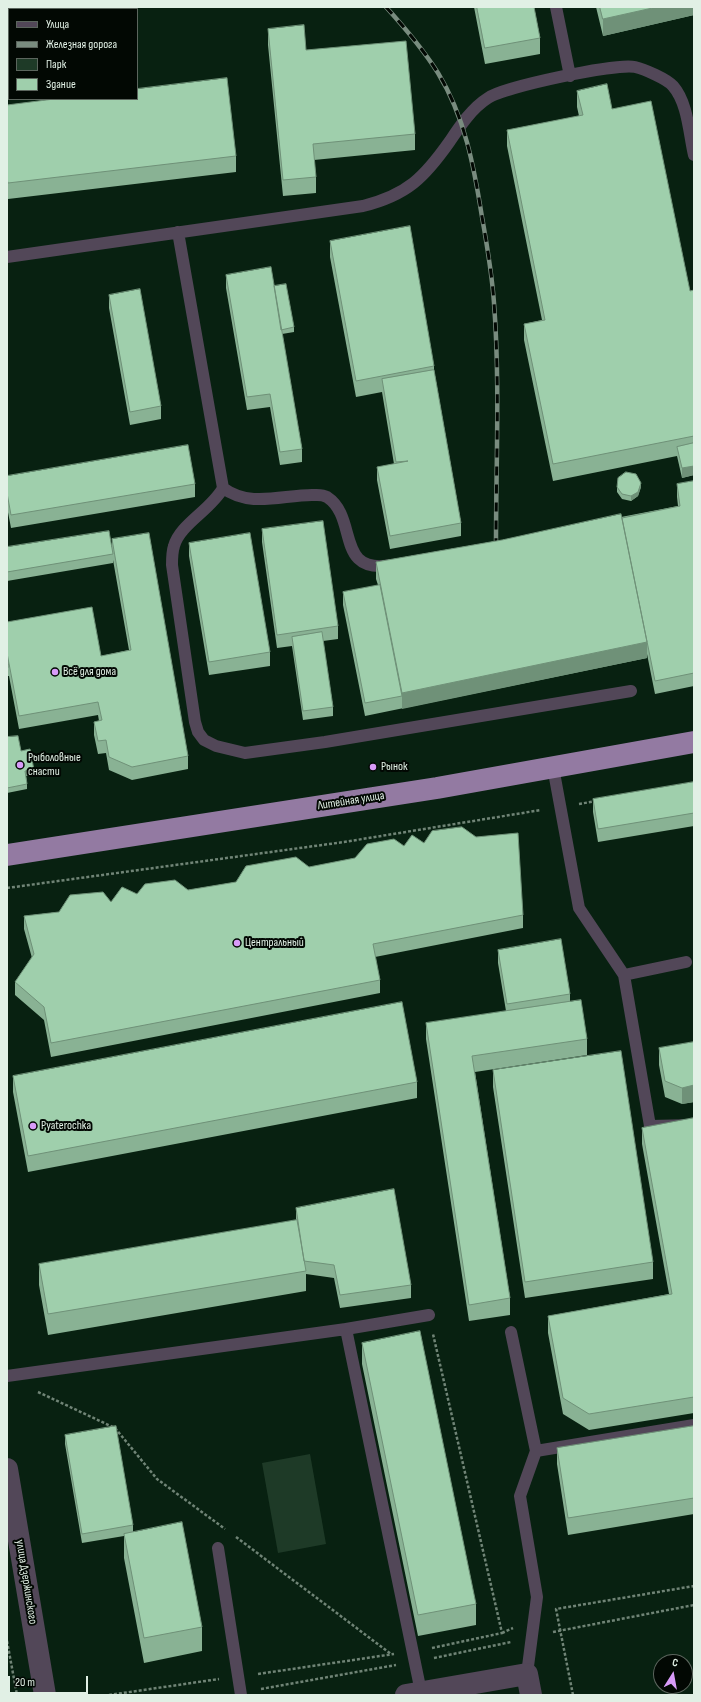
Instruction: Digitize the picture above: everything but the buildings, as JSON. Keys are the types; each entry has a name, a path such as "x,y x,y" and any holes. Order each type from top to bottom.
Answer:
{"highway":[{"name":"Литейная улица","path":"7,855 437,788 694,742"}],"street":[{"name":"улица Дзержинского","path":"7,1469 45,1695"},
{"path":"413,1694 529,1685"}],"lane":[{"path":"556,7 570,76"},
{"path":"7,257 363,206 384,201 402,193 420,178 436,160 461,125 488,97 509,88 614,66 635,67 655,75 673,86 688,103 694,155"},
{"path":"178,232 223,488 217,499 181,533 174,546 172,565 195,722 198,732 204,740 216,746 245,753 325,742 631,691"},
{"path":"223,488 231,494 246,499 323,495 335,502 343,515 349,544 355,557 365,564 381,567 403,563"},
{"path":"552,767 579,908 624,975 650,1126 694,1125"},
{"path":"624,975 686,962"},
{"path":"7,1376 346,1329 429,1315"},
{"path":"346,1329 415,1662 413,1694"},
{"path":"511,1332 536,1451 520,1496 537,1597 532,1638 529,1685"},
{"path":"536,1451 694,1425"},
{"path":"218,1548 240,1694"}],"path":[{"path":"7,888 344,842 598,801"},
{"path":"37,1392 115,1428 157,1479 227,1530"},
{"path":"234,1535 392,1655"},
{"path":"573,1695 556,1609 694,1586"},
{"path":"240,1694 415,1662 532,1638 560,1630 694,1605"},
{"path":"7,1641 16,1695"}],"green space":[{"path":"310,1454 326,1544 278,1553 262,1463"}],"railway":[{"path":"386,7 426,56 438,73 447,90 462,125 476,180 491,270 496,333 496,542"}],"place":[{"name":"Всё для дома","path":"55,672"},
{"name":"Рыболовные снасти","path":"20,765"},
{"name":"Рынок","path":"373,767"},
{"name":"Центральный","path":"237,943"},
{"name":"Pyaterochka","path":"33,1126"}]}
